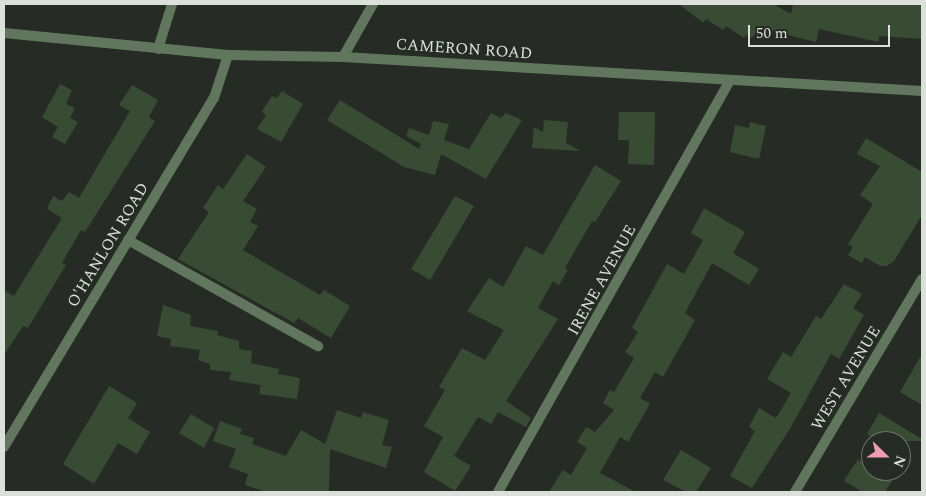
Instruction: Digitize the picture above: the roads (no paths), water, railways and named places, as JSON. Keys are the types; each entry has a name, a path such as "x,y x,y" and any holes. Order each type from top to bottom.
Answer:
{"street":[{"path":"158,48 167,13 172,4"},
{"path":"343,57 373,4"},
{"name":"CAMERON ROAD","path":"4,33 228,55 343,57 922,91"},
{"name":"O'HANLON ROAD","path":"4,447 214,98 228,55"},
{"name":"IRENE AVENUE","path":"498,492 730,81"},
{"path":"128,240 318,346"},
{"name":"WEST AVENUE","path":"795,492 922,279"}]}
